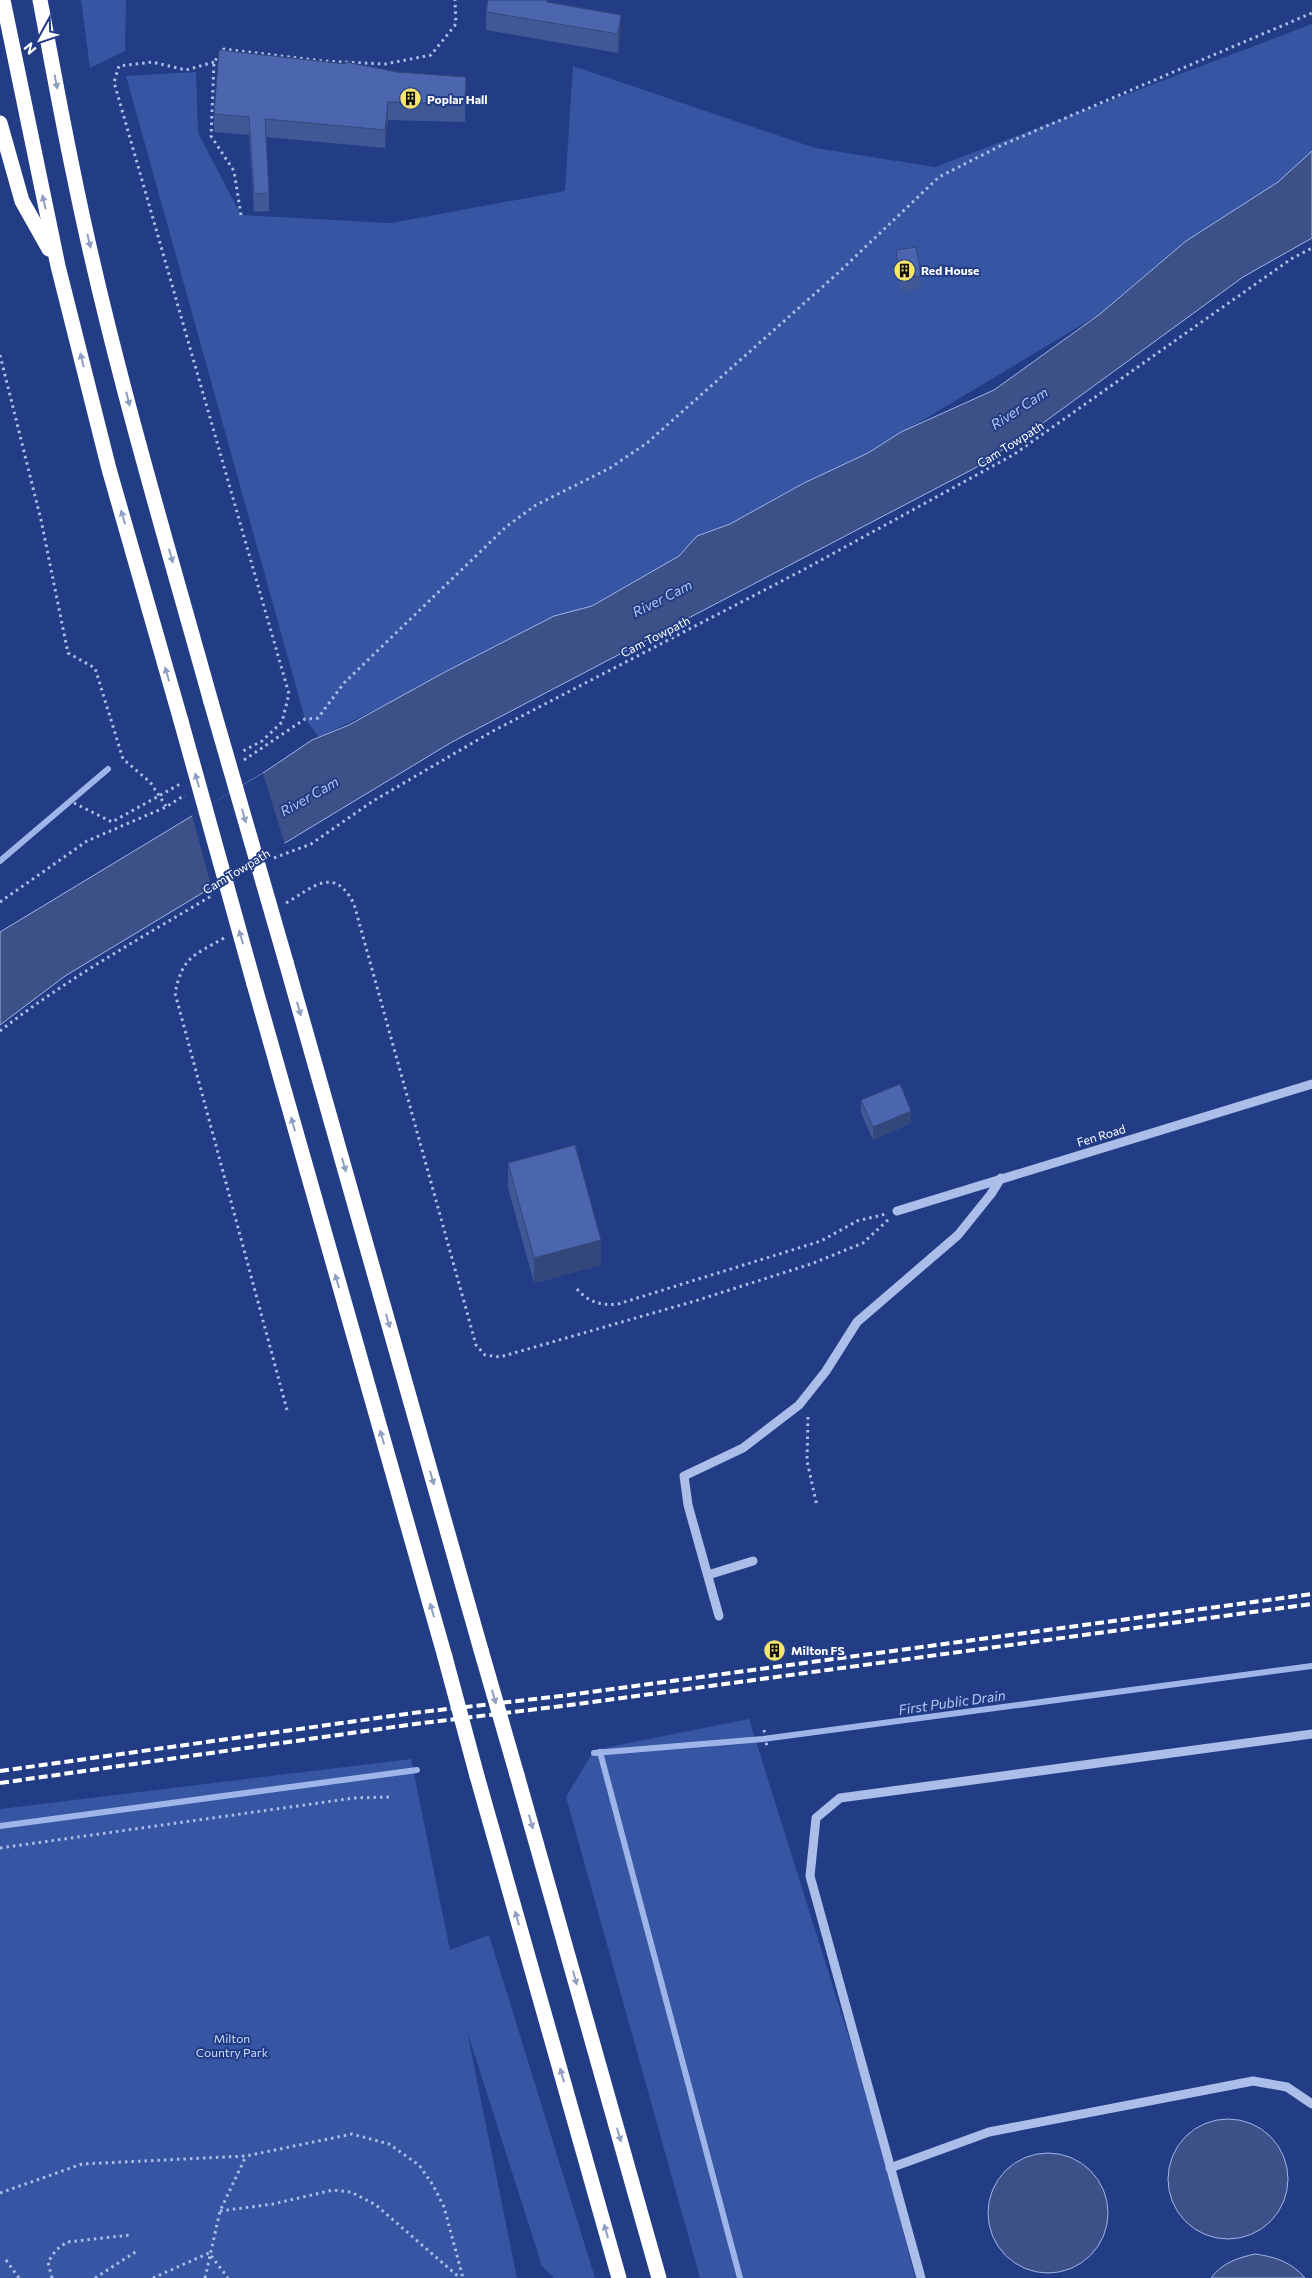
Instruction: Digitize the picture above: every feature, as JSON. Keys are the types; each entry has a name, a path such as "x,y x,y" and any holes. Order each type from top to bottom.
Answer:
{"highway":[{"path":"3,0 58,266 109,469 619,2278"},
{"path":"40,0 73,172 104,306 142,455 659,2278"},
{"path":"0,123 22,201 58,266"}],"street":[{"name":"Fen Road","path":"897,1211 1312,1084"},
{"path":"719,1616 688,1506 684,1476 743,1448 798,1405 826,1371 857,1322 958,1235 1002,1178"},
{"path":"708,1575 753,1561"},
{"path":"921,2278 810,1876 816,1818 840,1798 1312,1734"},
{"path":"890,2168 989,2132 1254,2081 1287,2087 1312,2104"}],"path":[{"path":"241,216 234,171 211,136 214,62 224,49 323,61 385,64 431,55 456,24 455,0"},
{"path":"243,760 304,719 318,718 344,684 508,526 536,506 610,468 648,443 838,273 939,177 1002,145 1312,13"},
{"path":"214,62 186,70 152,62 118,66 114,82 289,694 282,722 262,741 236,755"},
{"name":"Cam Towpath","path":"266,863 311,844 373,801 493,731 803,570 1013,455 1291,259 1312,248"},
{"path":"0,355 41,520 68,653 95,668 123,760 150,782 166,807"},
{"path":"74,803 112,822 185,782"},
{"path":"0,902 87,841 166,807 192,791"},
{"path":"281,906 322,882 334,882 346,888 354,904 476,1345 484,1354 500,1357 695,1301 811,1264 863,1243 897,1211"},
{"name":"Cam Towpath","path":"0,1031 106,959 216,893"},
{"path":"231,934 190,958 180,971 175,993 286,1410"},
{"path":"577,1289 590,1300 605,1305 618,1304 822,1241 857,1221 897,1211"},
{"path":"810,1391 807,1461 817,1506"},
{"path":"764,1730 767,1747"},
{"path":"0,1848 354,1798 389,1796"},
{"path":"0,2193 82,2164 246,2156 352,2134 389,2144 419,2165 433,2185 444,2207 462,2278"},
{"path":"205,2278 209,2253 220,2211 246,2156"},
{"path":"220,2211 273,2204 333,2190 351,2192 376,2205 462,2278"},
{"path":"52,2278 48,2262 56,2250 67,2242 130,2235"},
{"path":"95,2278 138,2251"},
{"path":"153,2278 209,2253"},
{"path":"209,2253 228,2278"},
{"path":"6,2260 19,2278"}],"green space":[{"path":"81,0 126,0 125,51 90,68"},
{"path":"1312,24 1312,187 868,453 804,483 730,524 698,536 679,556 592,606 319,737 305,719 126,76 196,72 198,133 241,215 391,223 565,191 573,66 815,148 935,167"},
{"path":"749,1719 877,2127 915,2278 700,2278 566,1797 594,1750"},
{"name":"Milton Country Park","path":"411,1759 450,1950 489,1935 595,2278 554,2278 542,2266 467,2031 517,2278 0,2278 0,1809"}],"water":[{"name":"River Cam","path":"1312,151 1312,238 1243,277 1043,423 975,468 452,742 65,976 0,1025 0,932 263,773 312,740 349,725 443,673 554,616 592,606 679,556 697,536 730,524 804,483 868,453 901,432 994,390 1100,314 1186,241 1278,182"},
{"path":"1228,2119 1251,2123 1271,2136 1284,2156 1288,2179 1284,2202 1271,2222 1251,2235 1228,2239 1205,2235 1185,2222 1172,2202 1168,2179 1172,2156 1185,2136 1205,2123"},
{"path":"1048,2153 1071,2157 1091,2170 1104,2190 1108,2213 1104,2236 1091,2256 1071,2269 1048,2273 1025,2269 1005,2256 992,2236 988,2213 992,2190 1005,2170 1025,2157"},
{"path":"1255,2254 1283,2261 1300,2272 1305,2278 1211,2278 1220,2268 1230,2262"}],"pier":[{"path":"263,773 285,845 212,889 192,815"}],"building":[{"path":"488,0 548,0 547,2 621,15 618,34 486,12"},
{"path":"219,50 346,64 346,62 397,72 466,77 465,104 388,102 385,130 265,119 269,193 254,194 249,117 214,114"},
{"path":"916,247 921,276 900,279 896,250"},
{"path":"900,1084 911,1111 873,1127 861,1100"},
{"path":"575,1145 601,1240 534,1258 508,1163"}],"waterway":[{"path":"0,861 108,769"},
{"name":"First Public Drain","path":"594,1753 763,1739 1312,1666"},
{"path":"600,1752 740,2278"},
{"path":"0,1826 417,1770"}],"railway":[{"path":"0,1771 413,1713 569,1695 1312,1594"},
{"path":"0,1783 415,1724 570,1705 1312,1604"}],"place":[{"name":"Poplar Hall","path":"411,99"},
{"name":"Red House","path":"905,270"},
{"name":"Milton FS","path":"775,1650"}]}
